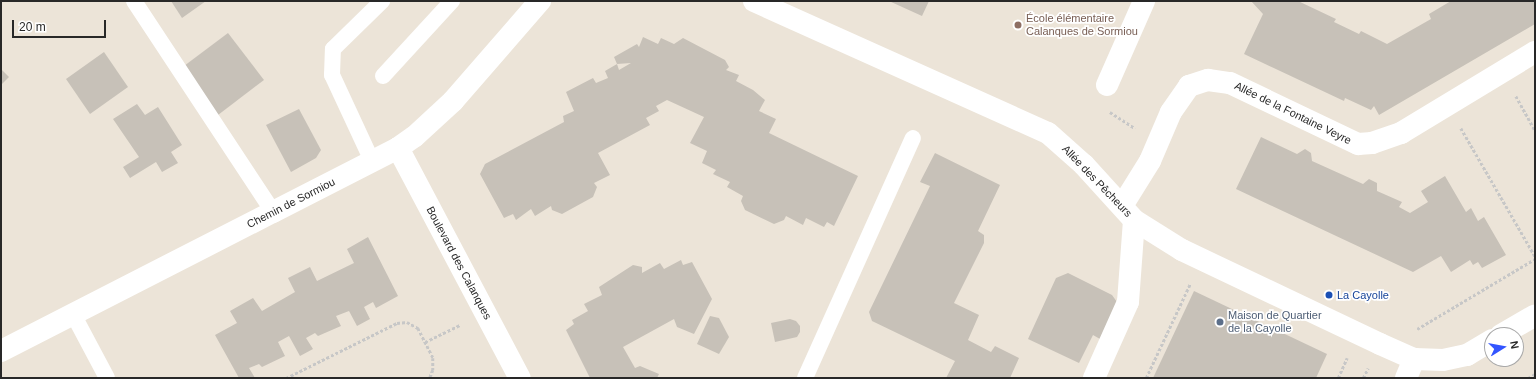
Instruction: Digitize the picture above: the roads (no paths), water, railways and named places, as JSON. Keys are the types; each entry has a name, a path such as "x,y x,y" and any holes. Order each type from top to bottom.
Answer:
{"street":[{"name":"Chemin de Sormiou","path":"1,351 398,148 414,137 453,101 540,1"},
{"name":"Allée des Pêcheurs","path":"754,1 1048,133 1084,165 1128,213 1182,250 1410,369"},
{"path":"1107,85 1144,1"},
{"name":"Allée de la Fontaine Veyre","path":"1128,213 1171,112 1189,86 1208,80 1230,83 1358,144 1372,143 1401,133 1535,52"},
{"name":"Boulevard des Calanques","path":"398,148 520,378"},
{"path":"1094,378 1128,302 1128,213"},
{"path":"1515,327 1535,315"},
{"path":"1410,369 1467,355 1484,345"}],"lane":[{"path":"134,1 273,212"},
{"path":"372,161 332,75 333,49 382,1"},
{"path":"383,76 452,1"},
{"path":"805,378 913,138"},
{"path":"73,314 107,378"}],"place":[{"name":"École élémentaire Calanques de Sormiou","path":"1018,25"},
{"name":"La Cayolle","path":"1329,295"},
{"name":"Maison de Quartier de la Cayolle","path":"1220,322"}]}
